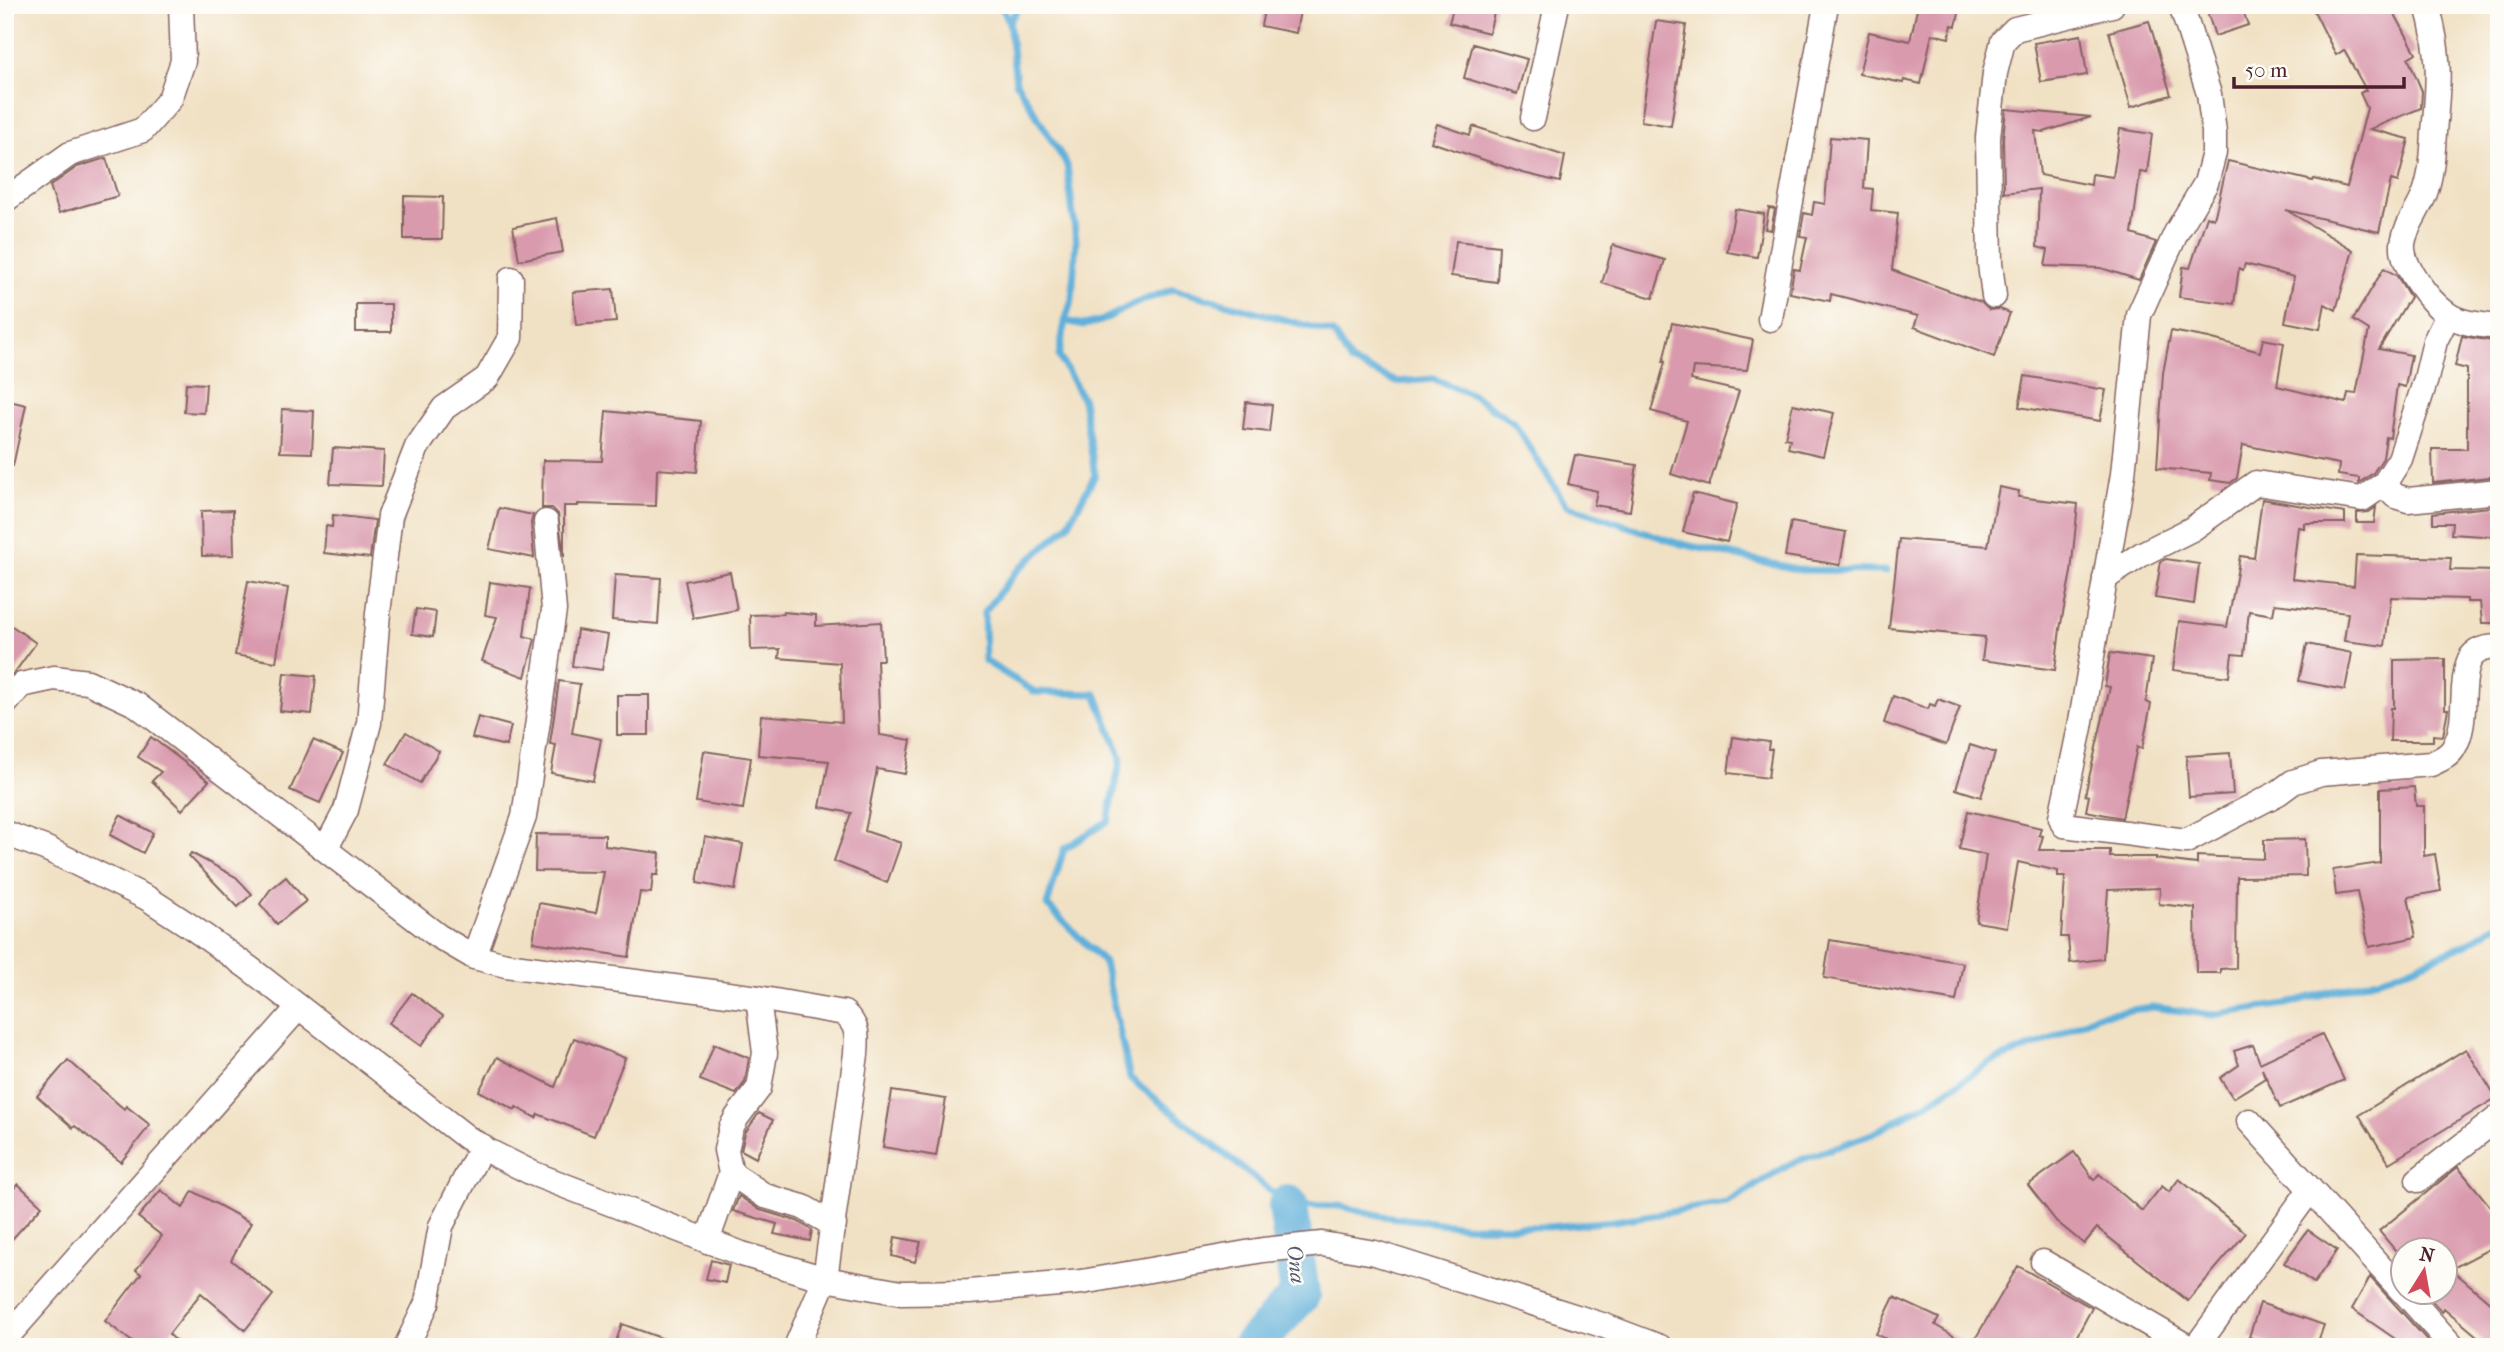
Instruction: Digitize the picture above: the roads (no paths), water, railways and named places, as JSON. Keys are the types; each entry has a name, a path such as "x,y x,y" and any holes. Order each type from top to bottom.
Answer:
{"street":[{"path":"5,200 70,154 143,130 170,99 183,61 181,5"},
{"path":"1533,118 1557,5"},
{"path":"1770,319 1826,5"},
{"path":"1994,296 1990,264 1988,137 1994,73 2003,41 2015,29 2112,5"},
{"path":"2181,5 2209,94 2214,153 2206,183 2176,233 2139,314 2123,474 2080,727 2061,818 2064,825 2186,841 2278,793 2292,782 2307,777 2321,773 2431,764 2453,749 2462,723 2468,662 2477,651 2487,647 2499,647"},
{"path":"2427,5 2440,74 2432,164 2426,191 2403,244 2406,262 2418,282 2448,315 2470,323 2499,327"},
{"path":"326,848 346,810 369,723 378,613 390,516 417,447 444,408 487,377 510,338 511,279"},
{"path":"2105,578 2142,554 2192,529 2256,483 2362,499 2384,484 2400,459 2426,379 2435,341 2448,315"},
{"path":"2384,484 2395,496 2408,500 2499,491"},
{"path":"474,957 524,817 554,610 546,522"},
{"path":"5,704 21,685 54,678 88,682 137,705 438,936 474,957 506,965 758,998 844,1013 854,1022 857,1036 834,1225 825,1279 796,1347"},
{"path":"5,833 47,849 147,898 239,961 482,1146 534,1174 707,1241 825,1279 901,1293 969,1292 1082,1282 1263,1250 1322,1244 1375,1252 1602,1325 1660,1347"},
{"path":"707,1241 731,1173 726,1150 727,1139 737,1116 759,1088 765,1054 758,998"},
{"path":"5,1339 299,1007"},
{"path":"2418,1180 2499,1117"},
{"path":"2249,1121 2388,1276"},
{"path":"406,1347 427,1303 441,1226 482,1146"},
{"path":"731,1173 765,1196 803,1207 834,1225"},
{"path":"2196,1347 2310,1190"},
{"path":"2043,1262 2188,1347"},
{"path":"2416,1306 2453,1347"}],"waterway":[{"path":"1001,5 1009,22 1016,82 1067,165 1076,240 1072,299 1059,356 1083,400 1095,475 1068,525 1016,572 984,612 985,661 1035,692 1096,694 1121,758 1108,821 1064,849 1047,905 1104,962 1130,1078 1288,1205 1339,1206 1383,1216 1464,1226 1548,1227 1614,1221 1727,1203 1792,1163 1872,1134 1928,1103 1989,1063 2051,1039 2097,1015 2152,1007 2212,1015 2286,1004 2392,975 2467,944 2499,923"},
{"path":"1009,22 1020,5"},
{"path":"1065,321 1084,325 1101,321 1134,304 1173,289 1333,333 1351,362 1397,382 1434,379 1473,395 1514,423 1566,505 1677,543 1801,570 1886,571"},
{"name":"Ona","path":"1251,1347 1300,1295 1288,1205"}]}
